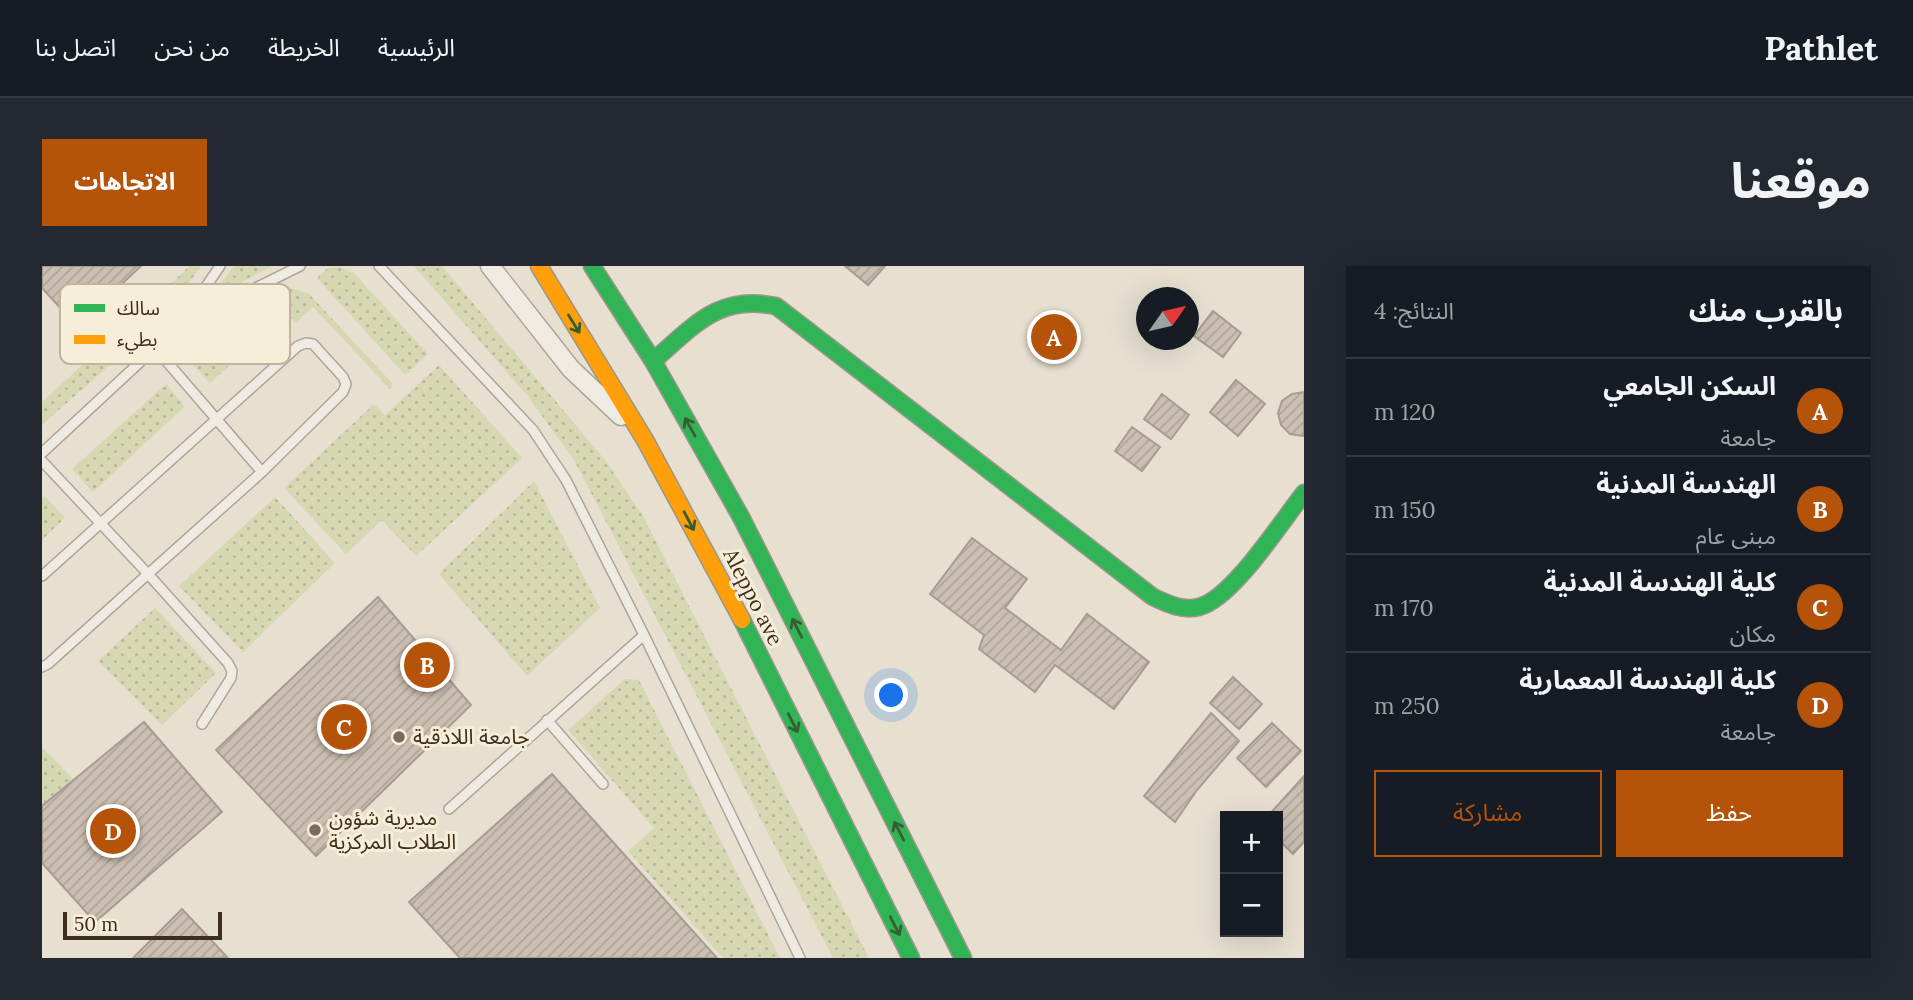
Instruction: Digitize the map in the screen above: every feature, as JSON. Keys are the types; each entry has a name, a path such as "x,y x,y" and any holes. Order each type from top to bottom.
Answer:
{"main road":[{"name":"Aleppo ave","path":"539,266 645,440 729,594 911,958"},
{"name":"Aleppo ave","path":"592,266 653,361 741,517 963,958"},
{"path":"653,361 721,307 748,300 775,306 798,321 1153,597 1175,607 1199,607 1221,597 1304,493"}],"street":[{"path":"490,266 571,369 645,440"}],"lane":[{"path":"208,284 220,266"},
{"path":"264,284 300,266"},
{"path":"379,266 533,430 566,480 800,958"},
{"path":"42,667 262,472 343,392 346,384 343,377 313,344 298,346 290,353"},
{"path":"42,453 138,364"},
{"path":"169,364 262,472"},
{"path":"42,576 278,364"},
{"path":"42,461 228,663 232,671 231,678 202,724"},
{"path":"449,809 644,635"},
{"path":"547,720 603,784"}],"green space":[{"path":"190,266 201,266 188,284 170,284"},
{"path":"234,266 272,266 239,284 220,284"},
{"path":"414,266 442,266 605,460 643,516 869,958 833,958 574,460 526,394"},
{"path":"339,267 354,273 428,354 405,375 317,278 328,268"},
{"path":"290,289 309,294 393,384 390,389 313,307 296,323 290,317"},
{"path":"83,364 110,364 42,425 42,402"},
{"path":"192,364 231,364 210,383"},
{"path":"439,365 522,458 416,556 382,520 346,554 284,488 374,404 385,415"},
{"path":"166,384 185,406 93,492 72,469"},
{"path":"534,481 600,608 527,676 439,574"},
{"path":"45,496 65,518 42,540 42,499"},
{"path":"275,497 335,563 243,652 179,586"},
{"path":"155,608 216,673 162,725 98,661"},
{"path":"625,679 639,680 780,958 723,958 628,851 654,828 568,730"},
{"path":"42,747 74,780 42,806"}],"building":[{"path":"42,266 141,266 122,284 60,284 60,308 42,288"},
{"path":"845,266 885,266 868,285"},
{"path":"1213,311 1241,333 1223,357 1199,340 1199,329"},
{"path":"1236,380 1265,404 1238,436 1210,412"},
{"path":"1304,392 1304,436 1290,434 1281,425 1278,413 1282,401 1292,394"},
{"path":"1162,394 1189,415 1171,439 1144,419"},
{"path":"1132,427 1160,447 1142,471 1115,451"},
{"path":"972,538 1027,579 1005,608 1061,650 1087,614 1149,662 1114,709 1055,665 1035,692 979,649 984,635 930,594"},
{"path":"378,597 471,705 316,856 216,750"},
{"path":"1233,677 1262,704 1239,729 1210,703"},
{"path":"1211,713 1239,741 1197,790 1175,822 1144,796"},
{"path":"144,722 222,812 95,922 42,863 42,806"},
{"path":"1272,723 1301,751 1266,787 1237,758"},
{"path":"552,774 717,958 460,958 409,902"},
{"path":"1304,776 1304,842 1293,854 1283,844 1283,811 1272,811"},
{"path":"182,909 228,958 133,958"}],"traffic: fast":[{"path":"592,266 653,361 741,517 963,958"},
{"path":"653,361 695,325 722,309 756,303 776,306 1153,597 1181,607 1199,607 1226,590 1256,558 1304,493"},
{"path":"742,620 911,958"}],"traffic: slow":[{"path":"539,266 645,440 742,620"}],"place":[{"name":"السكن الجامعي","path":"1054,337"},
{"name":"الهندسة المدنية","path":"427,665"},
{"name":"كلية الهندسة المدنية","path":"344,727"},
{"name":"جامعة اللاذقية","path":"399,737"},
{"name":"مديرية شؤون الطلاب المركزية","path":"315,830"},
{"name":"كلية الهندسة المعمارية","path":"113,831"}]}
